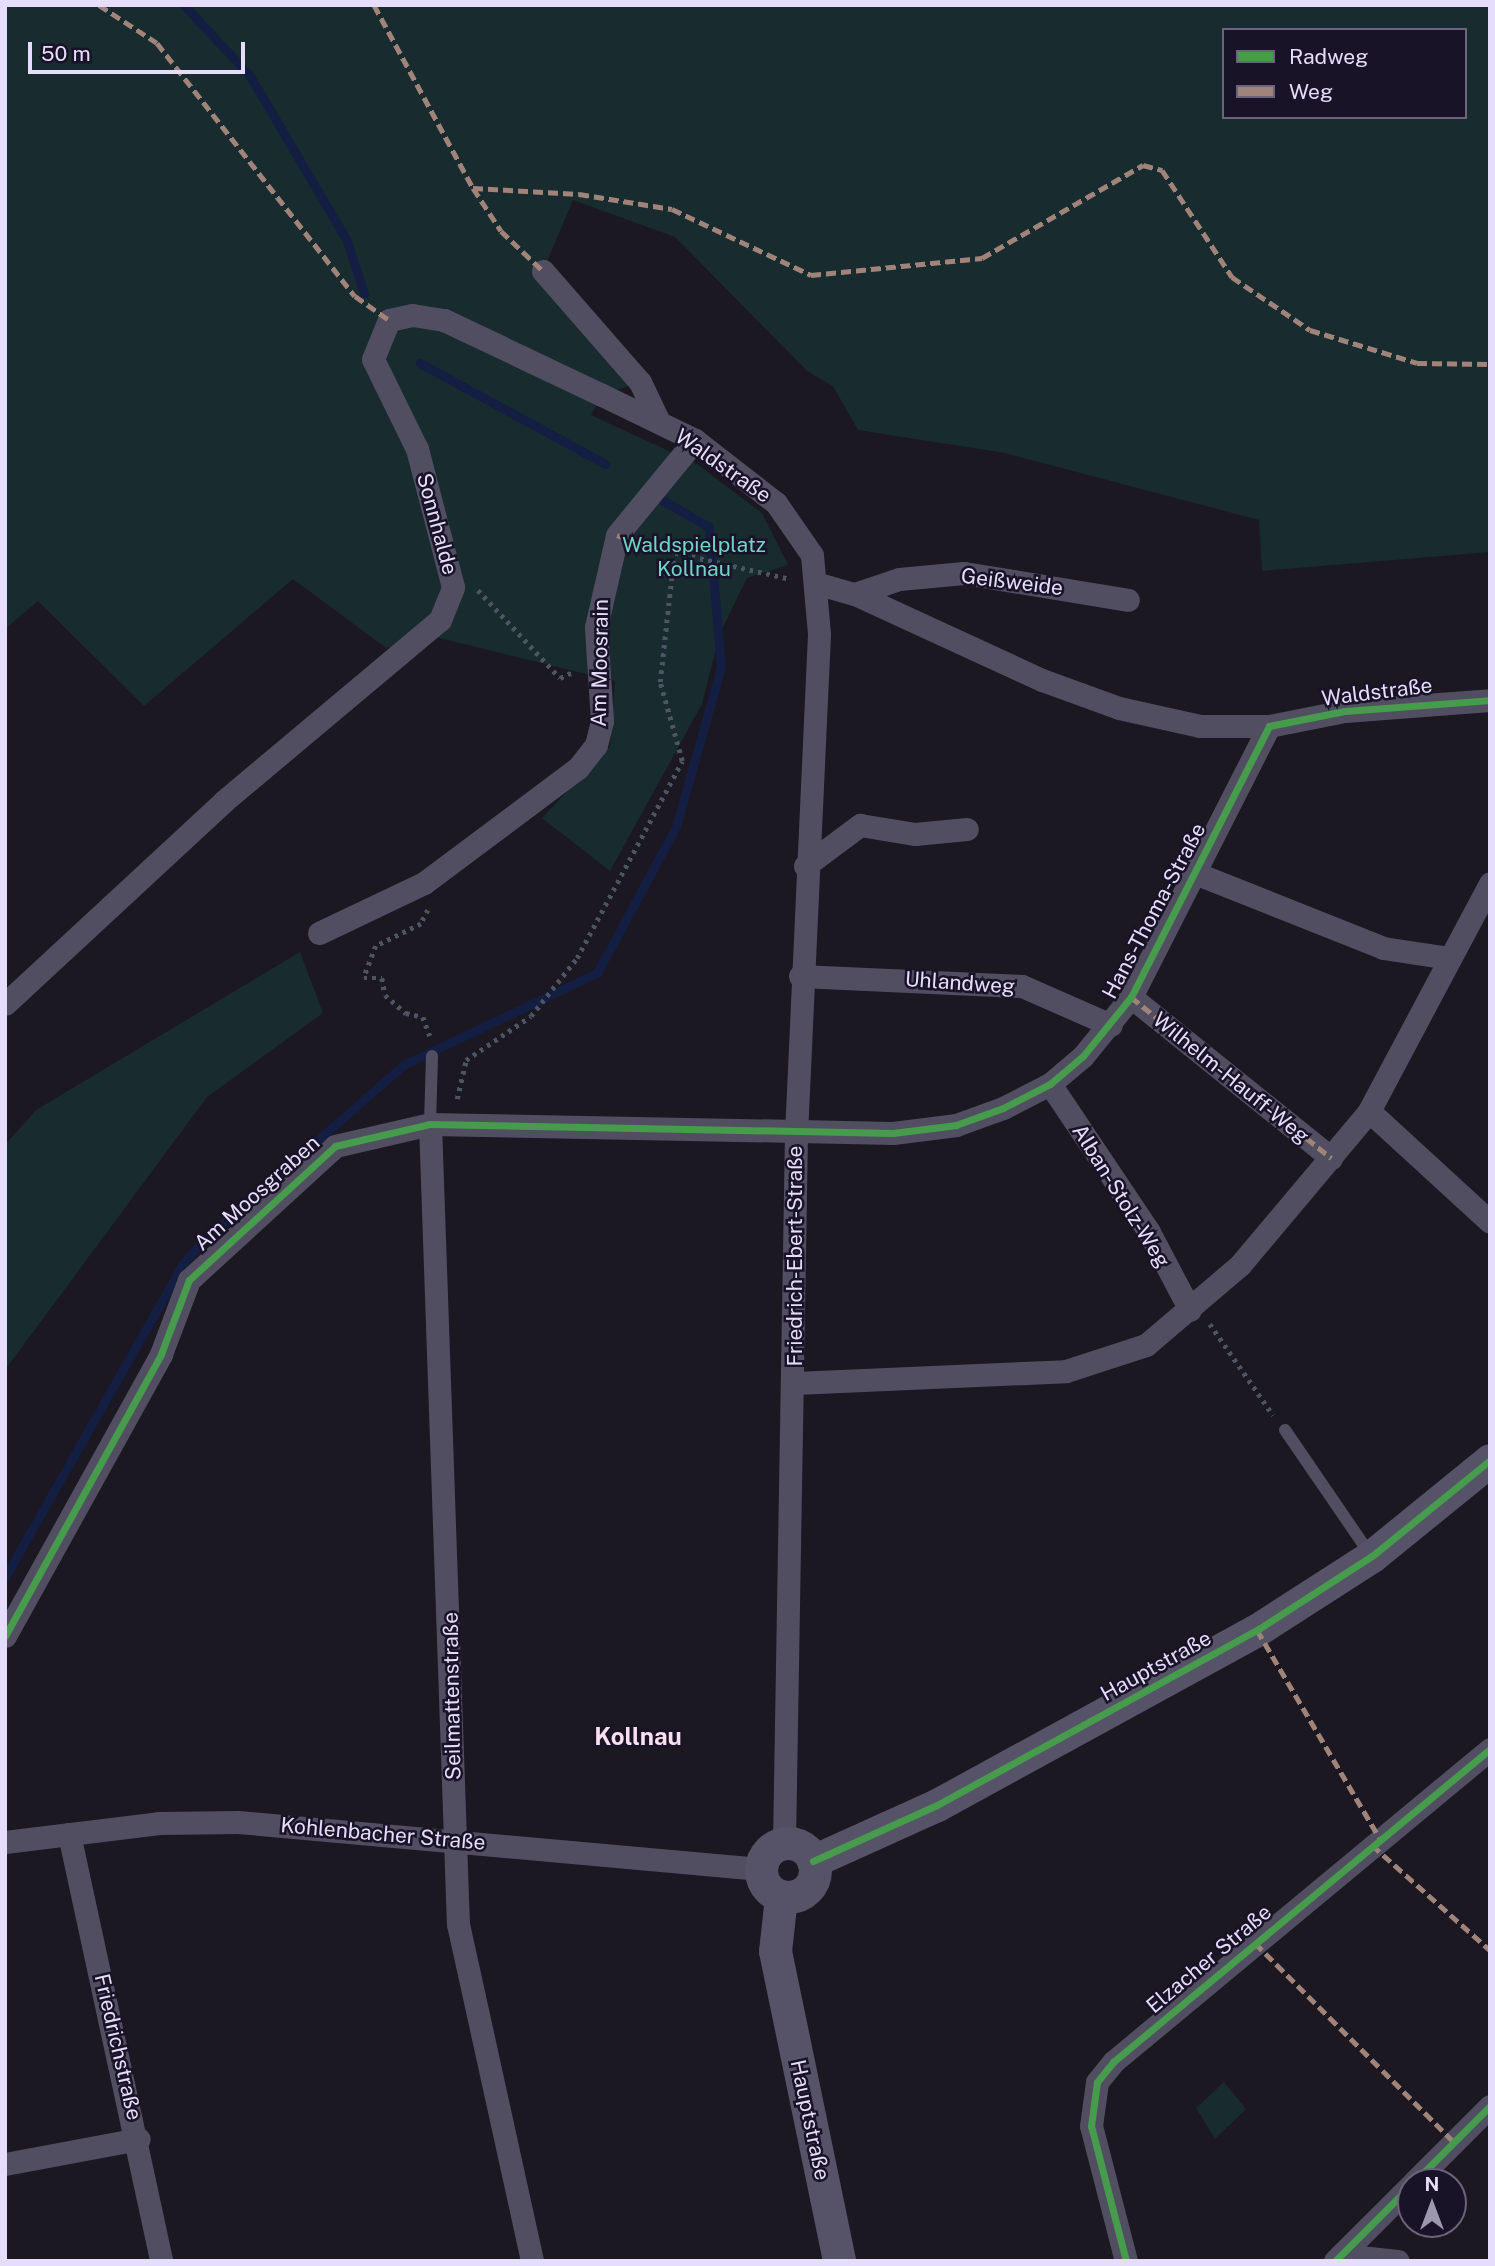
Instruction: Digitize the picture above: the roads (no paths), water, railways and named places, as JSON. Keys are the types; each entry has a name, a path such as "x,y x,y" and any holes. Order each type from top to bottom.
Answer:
{"street":[{"name":"Waldstraße","path":"543,271 640,382 659,422 695,440 776,503 812,555 819,584 855,594 1042,680 1119,708 1200,726 1269,726 1384,707 1490,700"},
{"name":"Sonnhalde","path":"5,1004 224,801 414,647 440,620 453,587 417,449 373,359 389,320 412,315 444,320 659,422"},
{"name":"Am Moosrain","path":"318,933 424,883 578,768 596,745 602,721 596,627 610,558 636,506 695,440"},
{"name":"Geißweide","path":"855,594 899,579 964,573 1128,600"},
{"name":"Friedrich-Ebert-Straße","path":"784,1844 800,976 819,584"},
{"name":"Hans-Thoma-Straße","path":"796,1135 956,1125 1050,1084 1111,1025 1131,997 1269,726"},
{"path":"805,866 860,825 915,834 967,829"},
{"path":"1195,873 1382,948 1448,958"},
{"path":"794,1383 986,1380 1066,1371 1146,1345 1240,1265 1369,1111 1490,883"},
{"name":"Uhlandweg","path":"800,976 1022,986 1111,1025"},
{"name":"Wilhelm-Hauff-Weg","path":"1131,997 1331,1158"},
{"name":"Alban-Stolz-Weg","path":"1050,1084 1149,1232 1190,1310"},
{"path":"1369,1111 1490,1222"},
{"name":"Am Moosgraben","path":"5,1636 162,1354 189,1280 335,1146 441,1124 796,1135"},
{"name":"Seilmattenstraße","path":"441,1124 454,1840 458,1924 532,2261"},
{"name":"Hauptstraße","path":"813,1861 937,1805 1150,1690 1372,1556 1490,1460"},
{"name":"Elzacher Straße","path":"1126,2261 1091,2126 1097,2082 1113,2062 1490,1749"},
{"name":"Kohlenbacher Straße","path":"5,1842 69,1834 238,1822 761,1869"},
{"name":"Friedrichstraße","path":"69,1834 139,2139 161,2261"},
{"path":"784,1844 799,1845 813,1861 808,1889 781,1897 770,1891 761,1869 769,1851 784,1844"},
{"name":"Hauptstraße","path":"781,1897 775,1951 839,2261"},
{"path":"1427,2168 1490,2106"},
{"path":"5,2164 139,2139"},
{"path":"1338,2258 1397,2198"},
{"path":"1338,2258 1398,2261"}],"lane":[{"path":"434,1052 441,1124"},
{"path":"1284,1430 1372,1556"}],"waterway":[{"path":"184,5 250,76 347,241 364,293"},
{"path":"420,363 605,464"},
{"path":"5,1577 182,1265 203,1241 403,1065 597,973 676,827 721,667 709,527 664,501"}],"district":[{"name":"Kollnau","path":"638,1737"}],"park label":[{"name":"Waldspielplatz Kollnau","path":"694,557"}]}
